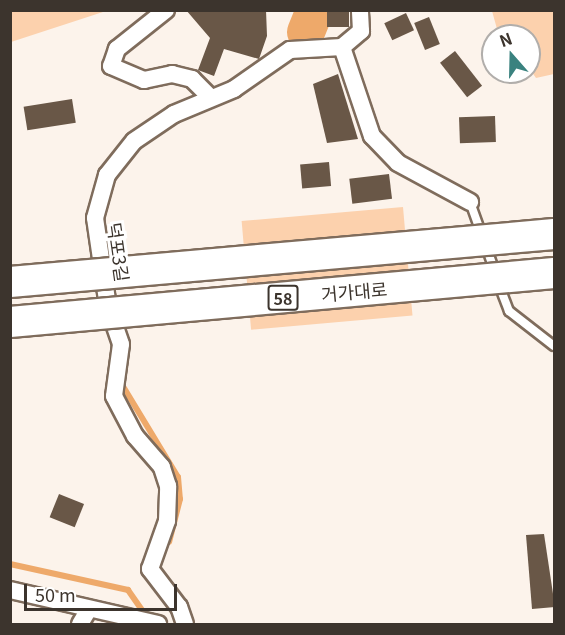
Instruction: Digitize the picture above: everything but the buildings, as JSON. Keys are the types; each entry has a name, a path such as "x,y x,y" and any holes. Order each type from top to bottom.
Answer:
{"highway":[{"name":"58","path":"10,282 555,234"},
{"name":"거가대로","path":"10,322 555,273"}],"street":[{"path":"166,10 117,49 111,66 144,80 172,74 192,79 210,97"},
{"path":"360,10 361,32 342,47 372,136 398,163 471,202"},
{"name":"덕포3길","path":"185,624 179,607 150,569 167,521 168,486 162,467 135,436 114,396 121,344 108,307 94,218 107,175 134,141 210,97 234,89 290,50 342,47"},
{"path":"10,590 158,624"},
{"path":"80,624 89,609"}],"lane":[{"path":"471,202 508,311 555,346"}],"shaded area":[{"path":"11,10 106,10 106,11 11,42"},
{"path":"492,11 554,11 554,74 541,77 541,24 496,24"},
{"path":"403,207 412,316 251,330 242,221"}],"waterway":[{"path":"306,32 315,10"},
{"path":"124,388 178,477 180,499 169,542"},
{"path":"10,564 128,590 148,619"}]}
